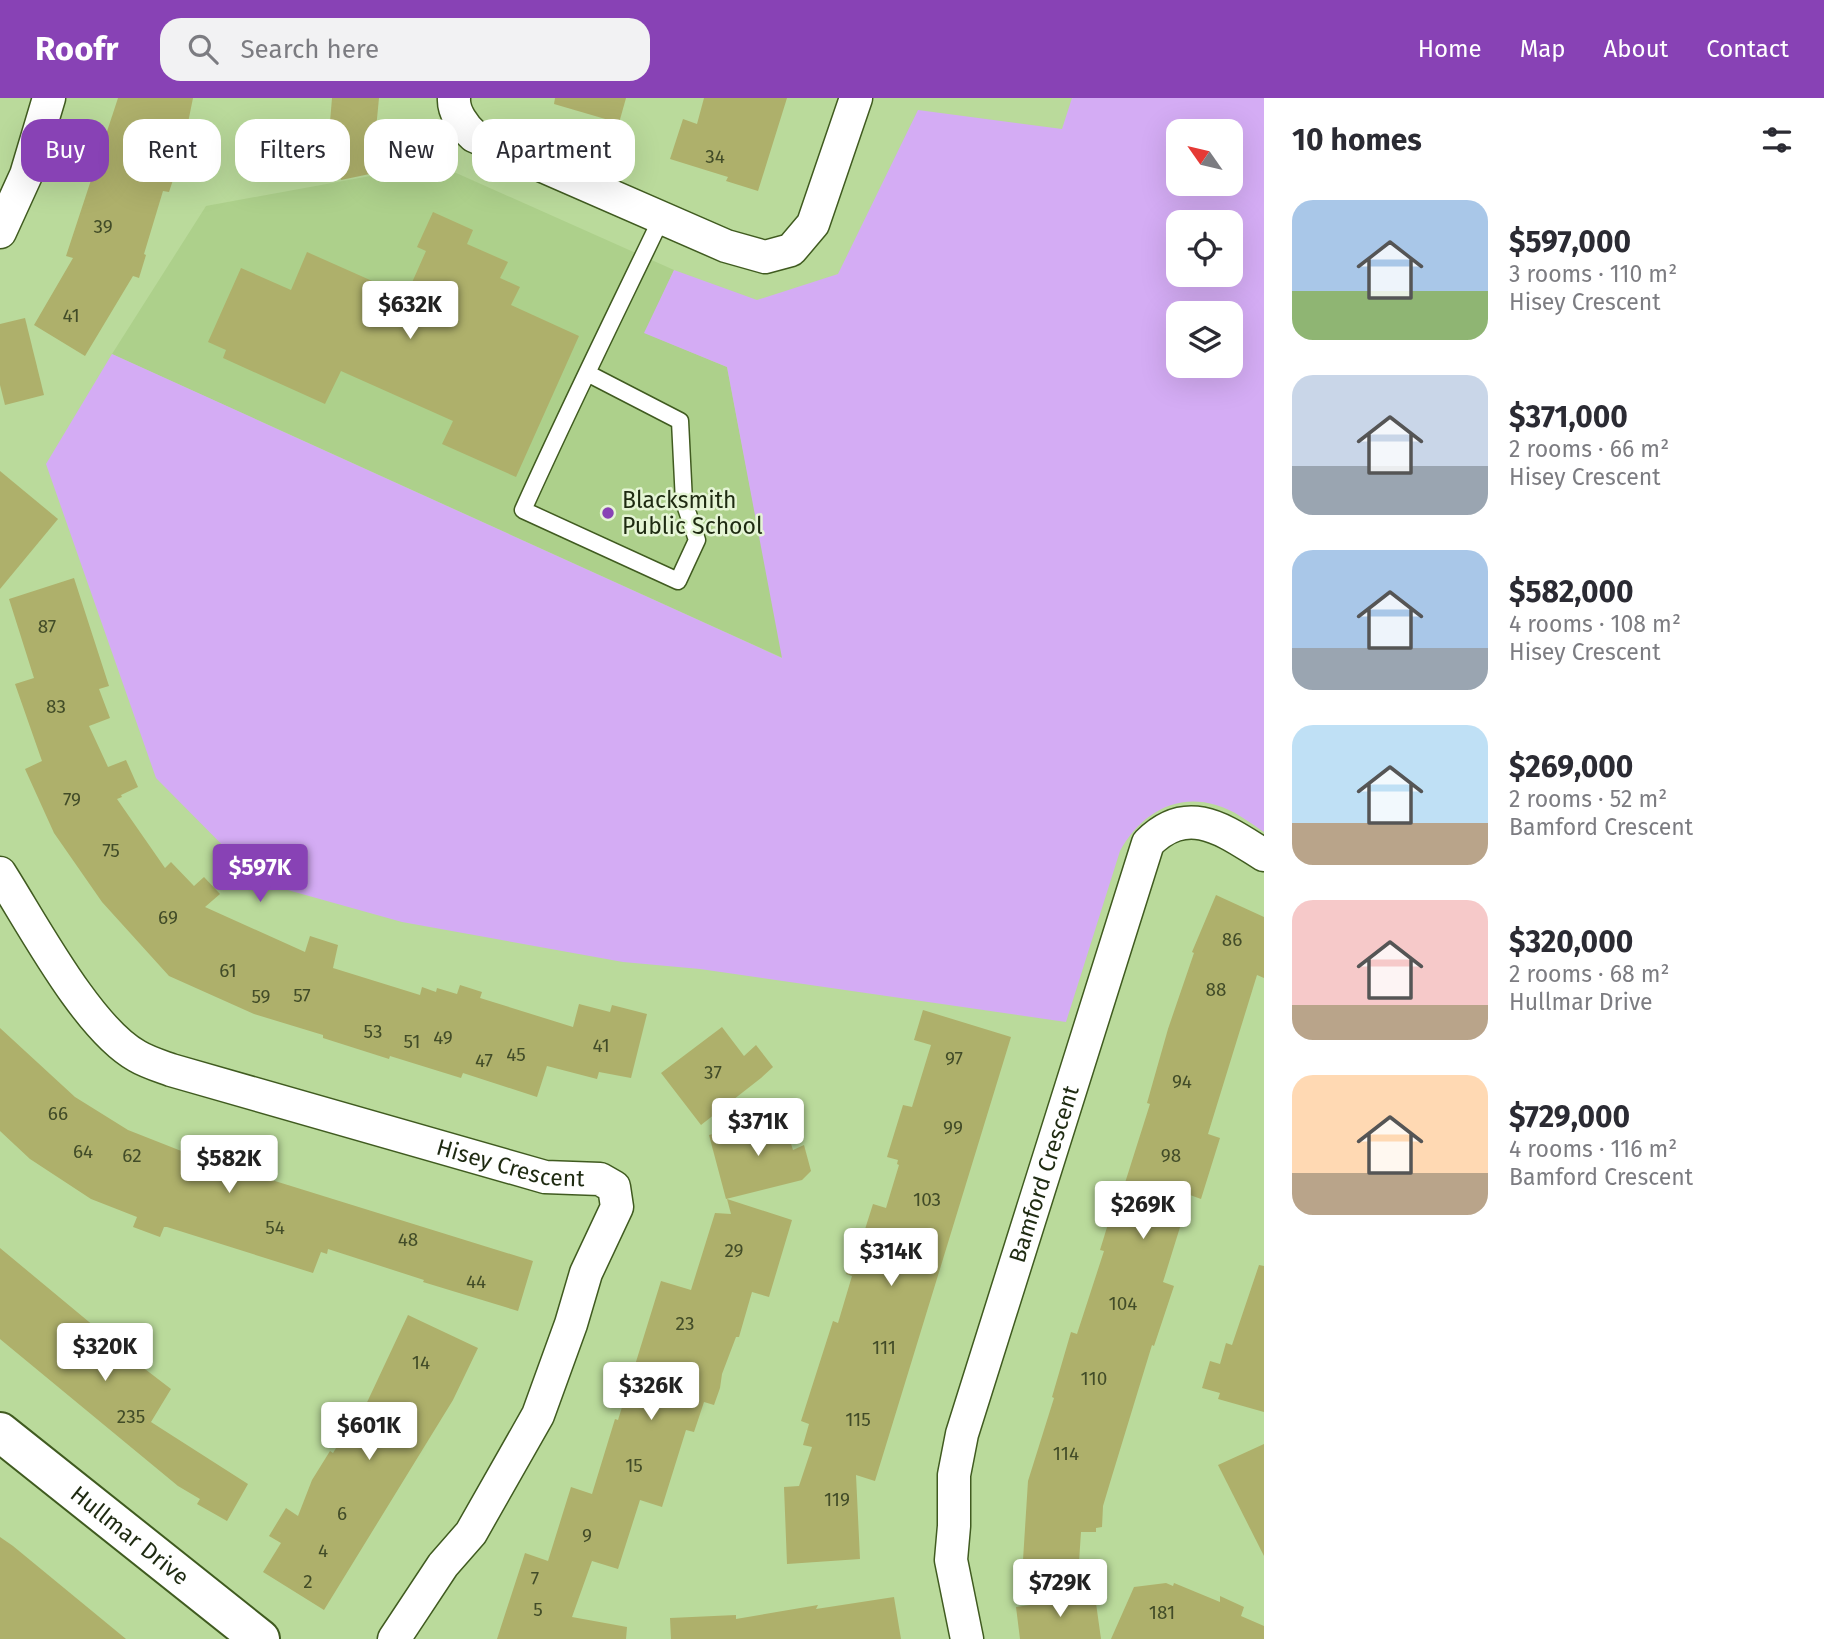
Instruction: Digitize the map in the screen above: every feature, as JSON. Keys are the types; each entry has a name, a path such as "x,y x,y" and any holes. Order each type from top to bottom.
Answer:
{"street":[{"path":"0,232 26,176 49,98"},
{"path":"454,98 453,106 466,130 474,136 726,246 765,257 791,250 813,224 856,98"},
{"name":"Bamford Crescent","path":"967,1639 951,1560 954,1475 962,1434 1148,843 1159,832 1175,824 1194,821 1220,828 1264,855"},
{"name":"Hisey Crescent","path":"0,873 76,994 104,1028 136,1056 172,1070 545,1177 600,1179 614,1187 617,1207 586,1273 564,1345 538,1415 471,1533 443,1565 394,1639"},
{"name":"Hullmar Drive","path":"0,1432 260,1639"}],"lane":[{"path":"587,373 680,421 684,502 697,541 678,581 523,510 587,373 662,217"}],"shaded area":[{"path":"1072,98 1264,98 1264,832 1229,810 1201,802 1186,802 1159,810 1137,827 1120,851 1066,1022 700,969 623,962 402,922 259,882 156,778 46,464 112,354 782,658 727,367 644,333 674,270 757,300 838,274 918,110 1062,129"},
{"name":"Blacksmith Public School","path":"458,174 674,270 645,333 727,367 783,658 112,354 206,206 350,182 350,180 364,177 364,182 458,182"}],"building":[{"path":"118,98 193,98 189,119 123,119 123,182 172,182 169,192 163,191 139,278 133,276 85,356 34,325 73,258 66,256 90,182 109,182 109,125"},
{"path":"332,98 379,98 377,119 364,119 364,175 350,178 350,119 330,119"},
{"path":"555,98 626,98 620,119 605,119 554,104"},
{"path":"704,98 787,98 758,191 726,181 728,177 670,159 683,119 697,124"},
{"path":"433,212 473,230 467,244 508,262 500,278 520,287 511,305 579,336 516,477 442,444 453,421 341,371 325,404 223,358 226,350 208,342 241,268 291,290 307,252 406,296 426,251 417,247"},
{"path":"25,318 44,395 5,405 0,385 0,324"},
{"path":"0,471 58,519 0,589"},
{"path":"74,578 109,686 99,689 110,718 89,726 108,767 126,760 138,787 117,799 165,868 171,862 194,886 204,877 220,894 205,907 305,952 310,936 338,945 333,968 420,995 422,987 436,992 437,988 457,994 460,985 482,992 480,998 573,1027 579,1004 610,1012 612,1005 647,1014 631,1078 599,1072 597,1079 547,1066 537,1097 463,1073 461,1078 323,1038 323,1035 254,1014 169,976 102,902 54,833 25,769 42,761 15,684 34,678 9,599"},
{"path":"1216,895 1264,917 1264,978 1257,975 1208,1134 1220,1138 1201,1199 1190,1195 1163,1282 1174,1286 1154,1346 1152,1345 1103,1506 1102,1527 1096,1528 1096,1532 1081,1532 1079,1562 1023,1560 1028,1481 1054,1398 1052,1397 1071,1332 1077,1334 1104,1251 1100,1250 1120,1185 1124,1186 1150,1104 1147,1103 1194,953 1192,952"},
{"path":"923,1010 1011,1037 875,1481 856,1475 860,1559 787,1564 784,1487 799,1486 812,1447 803,1445 809,1424 801,1421 833,1321 838,1323 852,1276 846,1274 855,1244 860,1245 873,1204 886,1208 899,1165 898,1160 887,1157 903,1105 912,1107 931,1045 914,1040"},
{"path":"722,1027 744,1056 756,1045 773,1067 701,1125 661,1073"},
{"path":"0,1028 75,1097 128,1130 194,1156 533,1261 518,1311 328,1249 327,1254 321,1252 313,1273 167,1227 164,1227 160,1237 133,1227 137,1217 91,1199 30,1159 0,1131"},
{"path":"782,1116 793,1150 804,1145 811,1171 802,1180 726,1199 709,1135"},
{"path":"727,1199 792,1220 769,1297 752,1292 739,1337 736,1337 722,1374 714,1405 704,1402 694,1432 686,1430 662,1507 640,1500 618,1569 592,1561 572,1617 627,1627 626,1639 497,1639 525,1553 548,1561 571,1487 592,1494 661,1281 691,1290 715,1213 731,1214"},
{"path":"0,1248 118,1346 124,1338 148,1357 141,1366 171,1389 151,1422 248,1484 227,1521 197,1504 200,1499 178,1486 0,1339"},
{"path":"1259,1265 1264,1266 1264,1412 1218,1399 1220,1393 1202,1388 1210,1361 1220,1364 1226,1343 1232,1345"},
{"path":"408,1315 478,1348 453,1400 324,1610 263,1572 281,1543 269,1536 286,1508 298,1516 312,1480 330,1451 333,1453 359,1410 362,1413"},
{"path":"1264,1444 1264,1556 1218,1465"},
{"path":"0,1537 13,1546 126,1639 0,1639"},
{"path":"1166,1583 1173,1586 1174,1583 1220,1602 1220,1596 1244,1607 1241,1616 1264,1626 1264,1639 1111,1639 1134,1587"},
{"path":"1078,1595 1078,1599 1095,1596 1101,1639 1020,1639 1016,1607"},
{"path":"894,1597 901,1639 671,1639 670,1618 736,1615 736,1619 818,1605 816,1609"}],"place":[{"name":"Blacksmith Public School","path":"608,513"}]}
